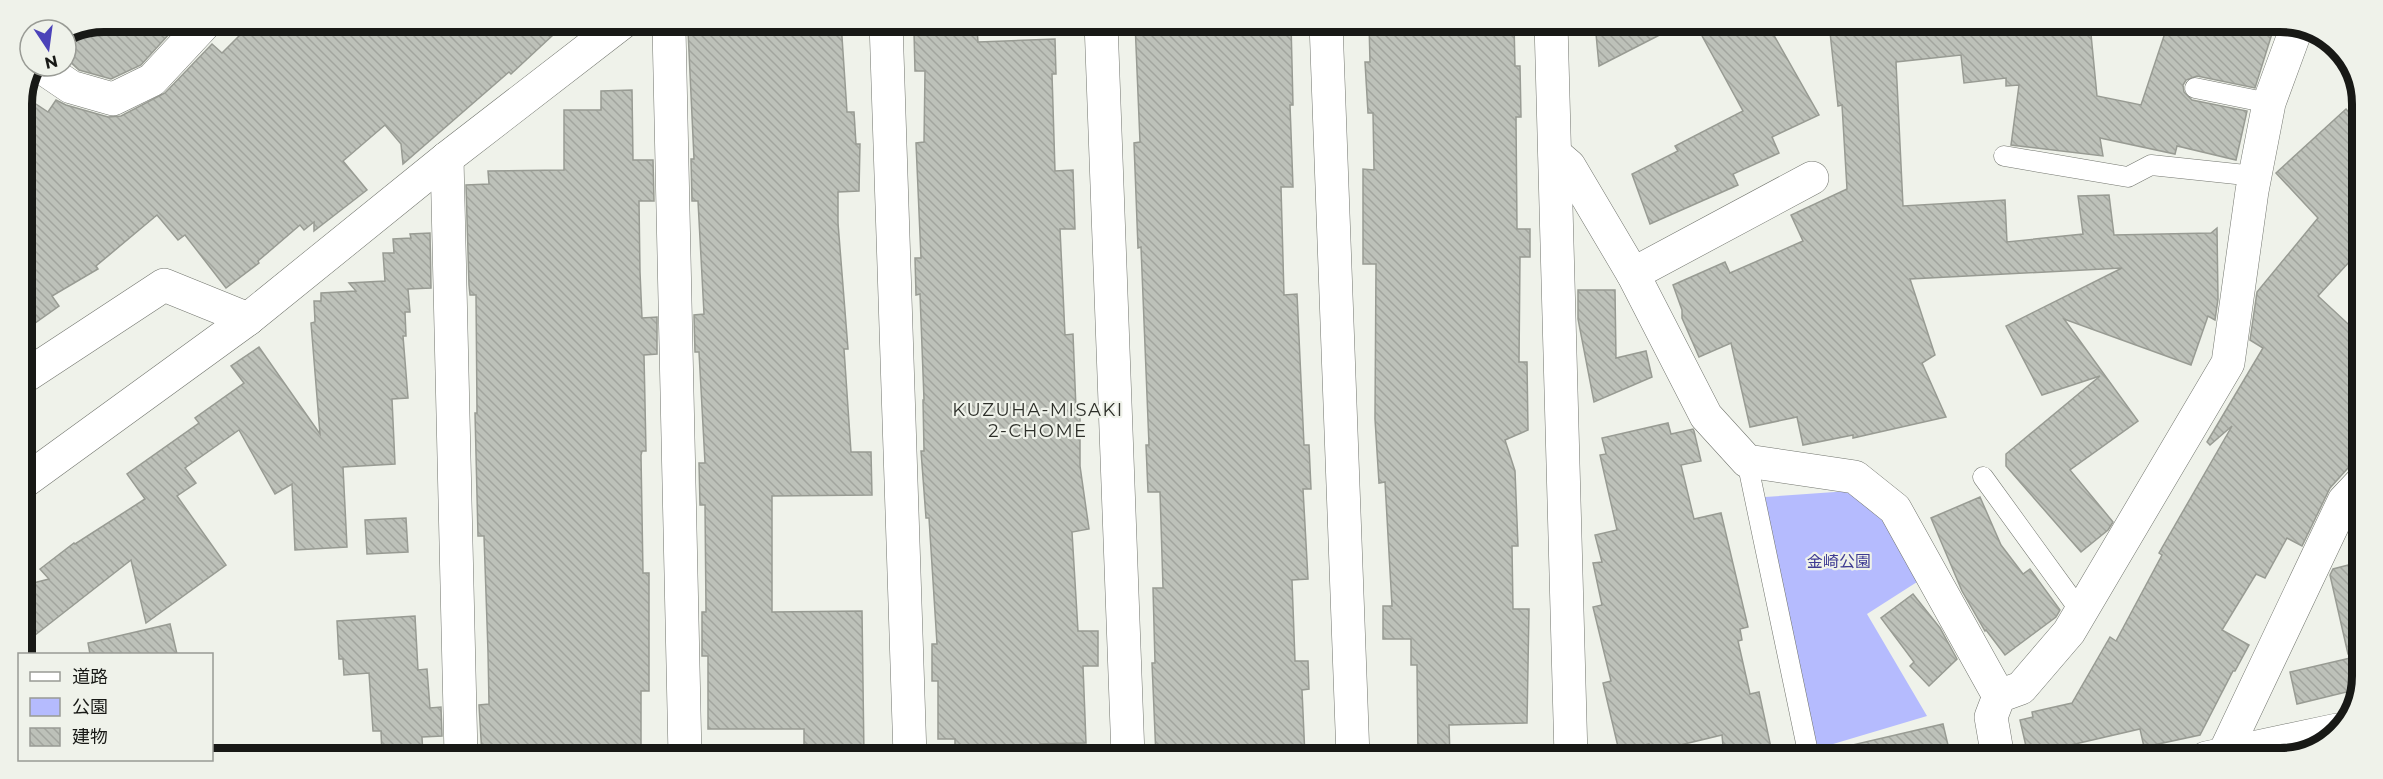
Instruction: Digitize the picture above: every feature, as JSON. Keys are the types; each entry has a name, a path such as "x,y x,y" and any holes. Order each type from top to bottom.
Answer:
{"street":[{"path":"58,78 71,87 113,99 152,80 197,32"},
{"path":"32,476 248,319 447,158 610,32"},
{"path":"669,32 685,748"},
{"path":"886,32 910,748"},
{"path":"1101,32 1128,748"},
{"path":"1326,32 1353,748"},
{"path":"1551,32 1571,748"},
{"path":"1996,748 1991,717 1999,696 2021,688 2069,632 2228,363 2255,176 2269,103 2295,33"},
{"path":"1555,154 1569,166 1633,274 1706,416 1747,461 1855,477 1895,509 1999,696"},
{"path":"447,158 461,748"},
{"path":"1633,274 1812,178"},
{"path":"32,372 164,285 248,319"},
{"path":"2219,748 2352,500"},
{"path":"2253,748 2323,733"}],"lane":[{"path":"2195,88 2269,103"},
{"path":"2004,156 2128,177 2151,165 2255,176"},
{"path":"1747,461 1807,748"},
{"path":"1983,477 2081,612"}],"green space":[{"name":"金崎公園","path":"1849,491 1885,519 1917,582 1867,614 1927,716 1820,748 1813,748 1765,497"}],"building":[{"path":"103,32 171,32 141,65 111,79 79,70 78,36"},
{"path":"243,32 556,32 511,74 509,72 403,164 401,144 385,125 343,161 367,190 314,231 314,222 304,230 300,225 258,261 259,263 226,288 185,235 178,240 157,215 96,266 98,269 52,296 59,306 32,325 32,101 48,112 56,100 108,117 121,116 165,93 212,44 222,53"},
{"path":"688,32 842,32 847,112 854,112 856,144 860,144 859,191 838,192 838,223 848,349 844,349 851,452 871,452 872,495 772,496 772,612 862,611 864,748 804,748 804,729 708,729 708,656 702,656 702,612 706,612 705,505 700,505 699,463 705,463 699,352 695,352 694,315 704,314 698,201 692,201 691,159 694,159"},
{"path":"914,32 977,32 978,42 1055,39 1056,74 1052,74 1055,171 1073,170 1075,229 1060,229 1065,335 1073,334 1076,409 1080,409 1080,466 1089,529 1072,532 1078,631 1098,631 1098,666 1083,666 1086,743 1040,744 1040,748 955,748 955,739 938,739 938,681 932,681 932,644 937,644 929,518 926,518 921,451 924,451 924,400 920,294 916,295 915,258 921,258 916,143 924,142 925,71 915,71"},
{"path":"1135,32 1291,32 1293,105 1290,105 1293,187 1281,187 1284,295 1297,294 1304,445 1309,445 1311,489 1303,489 1308,579 1292,580 1295,661 1308,661 1309,689 1302,690 1305,748 1156,748 1152,663 1155,663 1153,588 1163,588 1160,492 1148,492 1146,445 1149,445 1141,247 1138,248 1134,143 1140,142"},
{"path":"1369,32 1514,32 1515,66 1520,66 1521,117 1516,117 1517,229 1530,229 1530,257 1520,257 1519,362 1527,362 1528,430 1505,440 1515,471 1518,546 1512,546 1513,609 1529,609 1527,723 1449,725 1450,748 1418,748 1417,665 1411,665 1411,639 1383,639 1383,606 1392,606 1385,482 1379,483 1375,419 1376,264 1363,264 1363,169 1374,170 1373,113 1368,113 1365,62 1370,62"},
{"path":"1596,32 1665,32 1599,66"},
{"path":"1700,32 1772,32 1819,115 1772,137 1779,153 1733,174 1738,185 1650,224 1632,174 1678,151 1675,146 1743,111"},
{"path":"1830,32 2091,32 2097,96 2141,105 2165,32 2272,32 2255,88 2197,76 2186,80 2183,85 2184,92 2192,100 2247,111 2236,160 2177,146 2175,154 2100,138 2103,156 2011,145 2019,85 2006,86 2006,78 1964,83 1961,55 1896,62 1903,206 2005,200 2007,242 2083,234 2078,196 2109,195 2114,235 2211,233 2217,228 2218,299 2215,320 2208,316 2191,365 2064,319 2138,421 2070,470 2113,522 2108,530 2081,552 2006,466 2006,454 2100,376 2042,395 2006,326 2122,268 1910,279 1935,355 1922,363 1946,417 1853,438 1853,435 1803,445 1797,417 1750,427 1731,343 1699,357 1682,318 1682,310 1673,285 1725,262 1730,273 1803,241 1791,215 1847,189 1842,105 1838,106"},
{"path":"632,90 633,160 653,160 654,201 639,201 642,318 657,317 657,354 644,355 646,451 642,451 641,455 643,573 649,573 649,691 641,691 641,748 482,748 479,705 489,704 488,652 484,536 478,536 475,413 477,413 476,295 470,295 469,285 466,185 489,184 488,171 564,170 564,110 601,110 601,91"},
{"path":"2346,109 2351,115 2351,260 2318,296 2351,327 2352,467 2348,468 2330,488 2302,546 2287,538 2265,578 2256,574 2222,630 2249,645 2200,735 2144,747 2140,729 2058,748 2026,748 2020,720 2033,717 2032,712 2072,703 2110,637 2116,641 2162,555 2159,553 2232,426 2210,445 2207,442 2263,348 2250,340 2257,292 2318,218 2276,173"},
{"path":"430,233 431,288 408,289 410,312 405,312 406,336 403,336 408,398 392,399 395,464 343,467 347,547 295,550 292,484 275,494 239,430 185,468 196,483 177,496 226,565 146,623 131,560 32,637 32,583 49,579 40,569 74,543 145,499 127,474 199,423 195,418 244,383 231,366 259,347 320,434 311,323 315,322 314,301 321,301 321,293 356,291 349,283 385,281 383,253 394,253 393,239 411,238 410,234"},
{"path":"1578,290 1615,290 1616,358 1646,351 1652,377 1594,402 1578,319"},
{"path":"1668,423 1671,434 1693,429 1701,461 1681,465 1694,519 1721,513 1748,627 1740,629 1742,640 1738,641 1750,694 1759,692 1771,748 1723,748 1722,735 1668,748 1650,748 1649,744 1618,748 1603,683 1611,681 1593,607 1602,605 1593,563 1602,562 1595,535 1617,530 1600,455 1606,454 1602,438"},
{"path":"1980,497 2001,545 2023,574 2030,569 2060,610 2056,617 2005,655 1985,631 1962,591 1931,518"},
{"path":"406,518 408,552 367,554 365,520"},
{"path":"2352,564 2352,654 2348,654 2330,575 2333,569"},
{"path":"1913,594 1940,628 1957,659 1929,686 1910,666 1914,662 1881,618"},
{"path":"415,616 418,670 427,669 430,708 441,707 442,736 422,737 423,748 382,748 381,731 373,731 369,673 344,675 343,659 339,659 337,621"},
{"path":"170,624 177,653 90,653 88,643"},
{"path":"2352,658 2350,691 2297,704 2290,672"},
{"path":"1943,724 1949,748 1848,748 1848,746"}],"district":[{"name":"KUZUHA-MISAKI 2-CHOME","path":"1038,420"}]}
